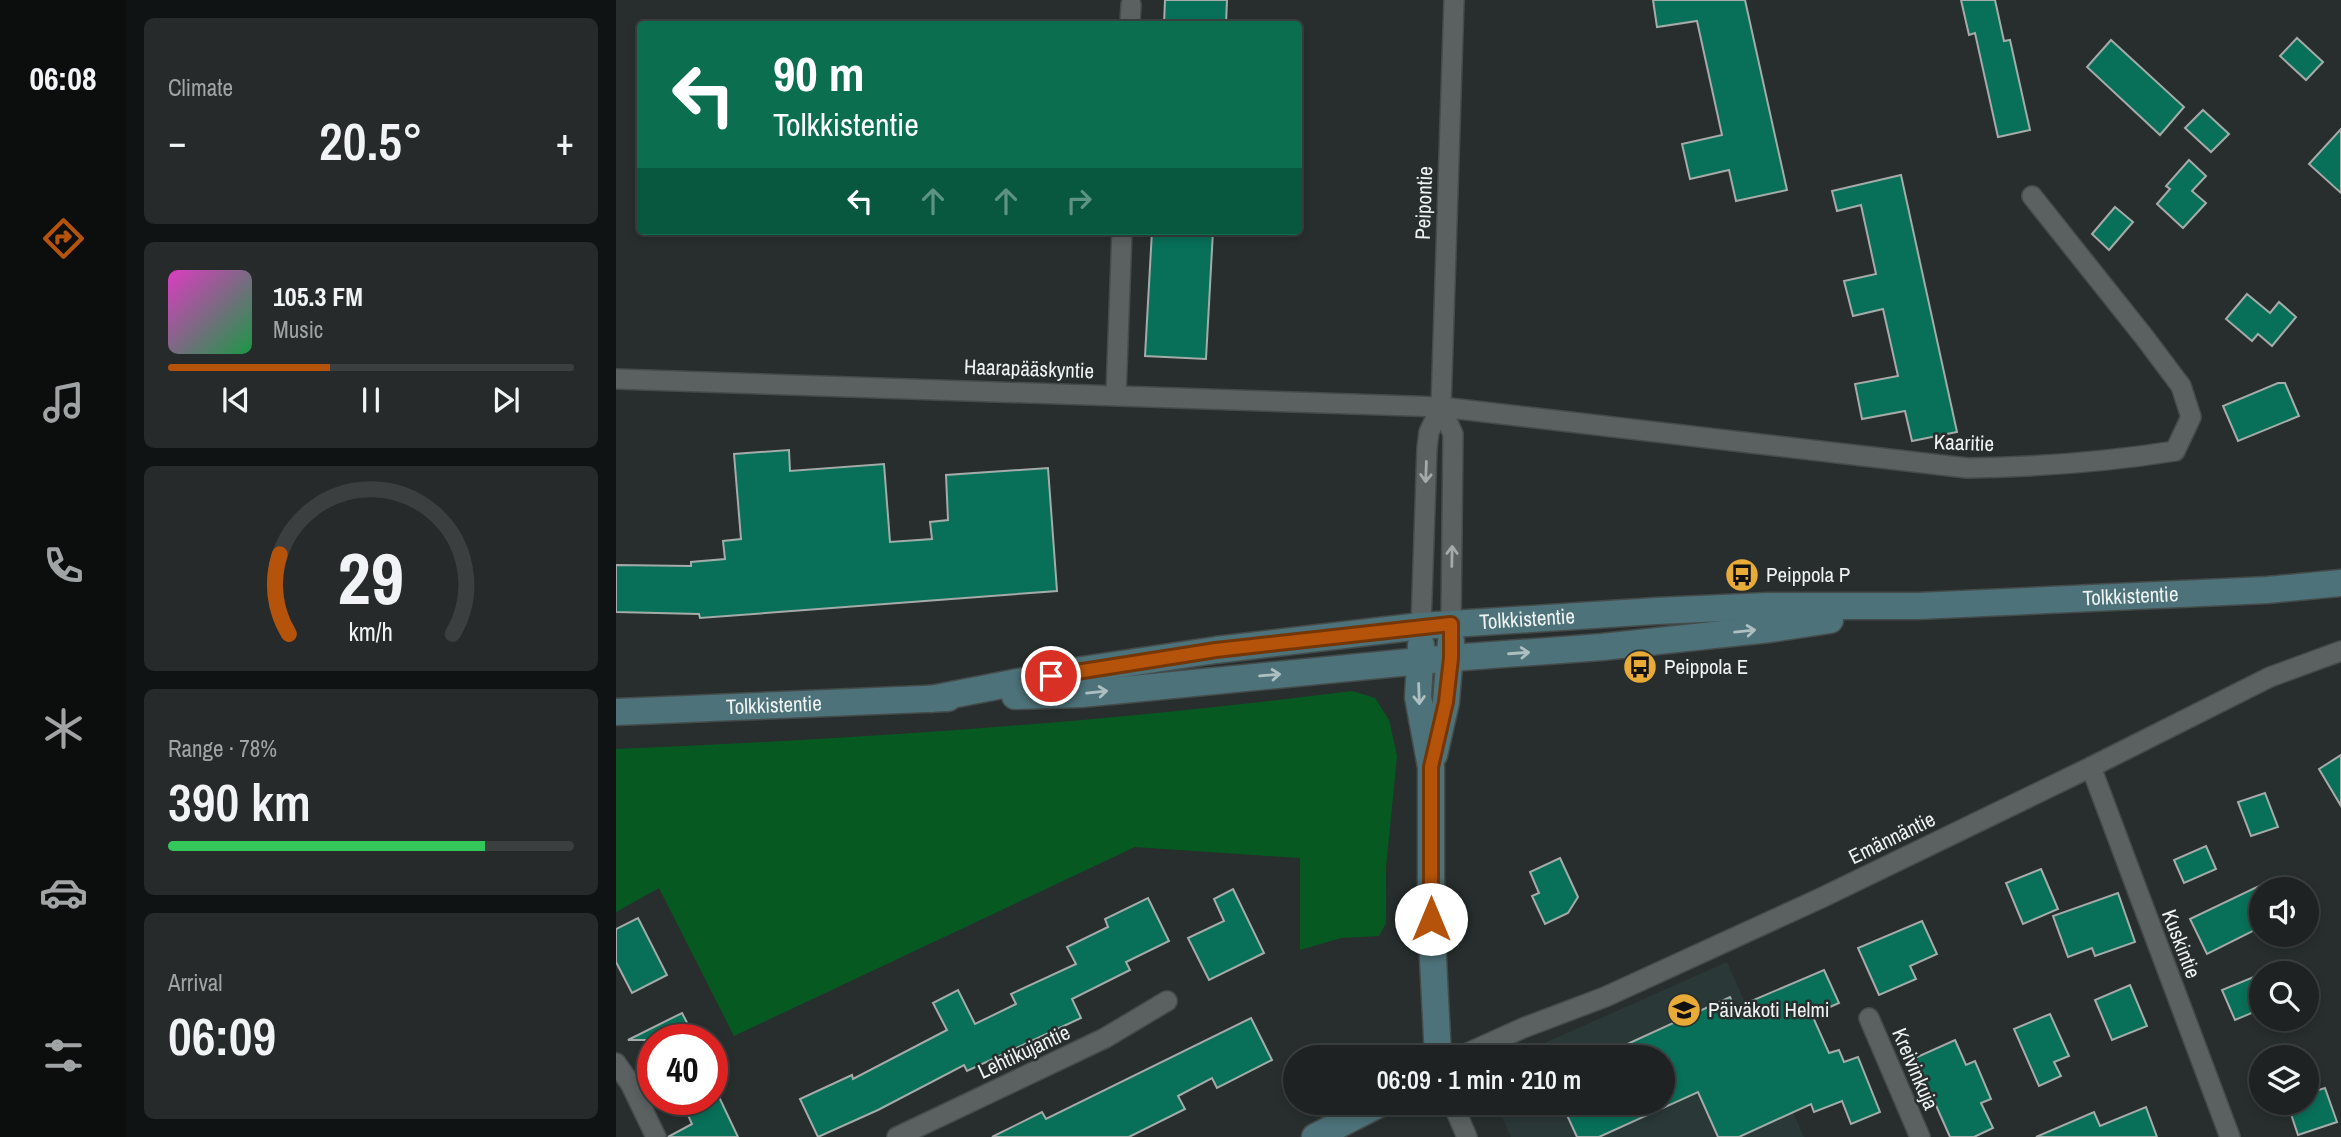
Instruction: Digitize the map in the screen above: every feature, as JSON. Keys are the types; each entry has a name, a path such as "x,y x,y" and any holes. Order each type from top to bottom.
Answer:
{"street":[{"name":"Peipontie","path":"1421,626 1427,449 1429,432 1441,407 1454,0"},
{"name":"Kaaritie","path":"1441,407 1967,468 2032,467 2175,451 2191,417 2181,386 2032,196"},
{"path":"1116,394 1122,235"},
{"name":"Haarapääskyntie","path":"616,379 1441,407"},
{"name":"Peipontie","path":"1441,407 1453,434 1451,624"},
{"name":"Tolkkistentie","path":"931,699 1088,669 1216,650 1421,626 1768,606 1918,606 2267,590 2341,583"},
{"name":"Tolkkistentie","path":"616,712 1081,694 1451,658 1602,647 1770,629 1918,606"},
{"path":"1431,767 1446,702 1451,658 1451,624"},
{"path":"1421,626 1418,697 1431,767 1431,919 1437,1045"},
{"name":"Emännäntie","path":"1485,1045 1617,992 1821,898 2270,677 2341,651"},
{"name":"Kuskintie","path":"2091,767 2230,1137"},
{"name":"Lehtikujantie","path":"897,1137 1105,1038 1167,1001"},
{"name":"Kreivinkuja","path":"1869,1018 1920,1137"},
{"path":"616,1063 630,1083 656,1137"},
{"path":"1315,1137 1358,1115"},
{"path":"1458,1115 1467,1137"}],"shaded area":[{"name":"Päiväkoti Helmi","path":"1727,962 1804,1137 1511,1137 1501,1115 1675,1115 1675,1045 1540,1045"}],"green space":[{"path":"1352,691 1375,698 1389,720 1397,756 1386,868 1386,923 1379,936 1341,938 1300,950 1300,858 1135,847 734,1036 659,888 616,912 616,749 985,728"}],"building":[{"path":"1165,0 1227,0 1226,21 1164,21"},
{"path":"1653,0 1745,0 1787,190 1736,201 1729,170 1690,179 1682,144 1722,135 1697,21 1657,27"},
{"path":"1961,0 1995,0 2004,41 2010,40 2030,130 1998,137 1975,33 1969,35"},
{"path":"2297,38 2323,62 2306,80 2280,56"},
{"path":"2111,40 2184,107 2160,135 2087,67"},
{"path":"2203,110 2229,134 2211,152 2185,128"},
{"path":"2341,129 2341,193 2309,164"},
{"path":"2189,160 2206,176 2192,191 2206,203 2183,228 2157,204 2170,189 2166,186"},
{"path":"1901,175 1957,432 1912,441 1905,411 1862,419 1855,384 1898,376 1883,309 1853,316 1844,281 1876,274 1861,205 1837,211 1832,191"},
{"path":"2115,207 2133,222 2109,250 2092,234"},
{"path":"1152,235 1213,235 1206,359 1145,356"},
{"path":"2247,294 2270,313 2279,302 2296,317 2272,346 2258,334 2252,341 2226,319"},
{"path":"2278,383 2285,383 2299,416 2238,441 2223,406"},
{"path":"789,450 790,471 884,464 890,542 932,539 930,522 948,520 946,475 1048,468 1057,591 700,618 699,614 616,612 616,565 691,566 691,562 725,559 723,541 741,539 734,454"},
{"path":"2341,755 2341,806 2319,769"},
{"path":"2265,793 2278,827 2251,836 2238,802"},
{"path":"2206,846 2216,869 2184,883 2174,860"},
{"path":"1560,858 1578,897 1568,913 1545,924 1532,896 1539,893 1530,872"},
{"path":"2041,869 2058,909 2023,924 2006,883"},
{"path":"1233,889 1264,953 1209,980 1188,938 1224,921 1214,899"},
{"path":"2249,891 2249,933 2207,954 2190,919"},
{"path":"2118,893 2135,942 2095,956 2092,948 2068,957 2053,916"},
{"path":"1148,898 1169,941 1126,962 1130,970 1072,999 1081,1018 967,1071 964,1065 878,1110 818,1137 800,1099 852,1075 853,1079 947,1030 933,1003 958,990 975,1024 1016,1004 1011,994 1076,964 1067,947 1108,927 1105,919"},
{"path":"638,918 667,975 632,993 616,962 616,929"},
{"path":"1922,921 1937,954 1910,966 1916,979 1879,995 1858,948"},
{"path":"1824,970 1839,1003 1812,1015 1829,1053 1839,1050 1844,1062 1858,1057 1880,1112 1851,1124 1842,1101 1814,1112 1811,1104 1739,1137 1718,1137 1698,1092 1675,1102 1675,1045 1625,1045 1730,997 1735,1008"},
{"path":"2249,979 2249,1014 2235,1020 2222,990"},
{"path":"2130,985 2147,1026 2112,1040 2095,1000"},
{"path":"682,1013 688,1024 660,1024"},
{"path":"2050,1014 2069,1056 2054,1062 2061,1076 2039,1086 2014,1029"},
{"path":"1251,1018 1272,1060 1217,1088 1212,1078 1178,1096 1185,1109 1129,1137 992,1137 1042,1112 1046,1119"},
{"path":"1955,1040 1966,1065 1975,1061 1991,1099 1981,1103 1993,1128 1974,1137 1950,1137 1915,1058"},
{"path":"2325,1088 2337,1122 2298,1135 2291,1115 2319,1115 2319,1090"},
{"path":"2146,1107 2157,1137 2036,1137 2094,1112 2100,1126"},
{"path":"688,1115 728,1115 738,1137 668,1137 692,1124"},
{"path":"1567,1115 1647,1115 1599,1137 1577,1137"}],"place":[{"name":"Peippola P","path":"1742,575"},
{"name":"Peippola E","path":"1640,667"},
{"name":"Päiväkoti Helmi","path":"1684,1010"}],"route":[{"path":"1051,676 1216,650 1451,624 1451,658 1446,702 1431,767 1431,919"}]}
